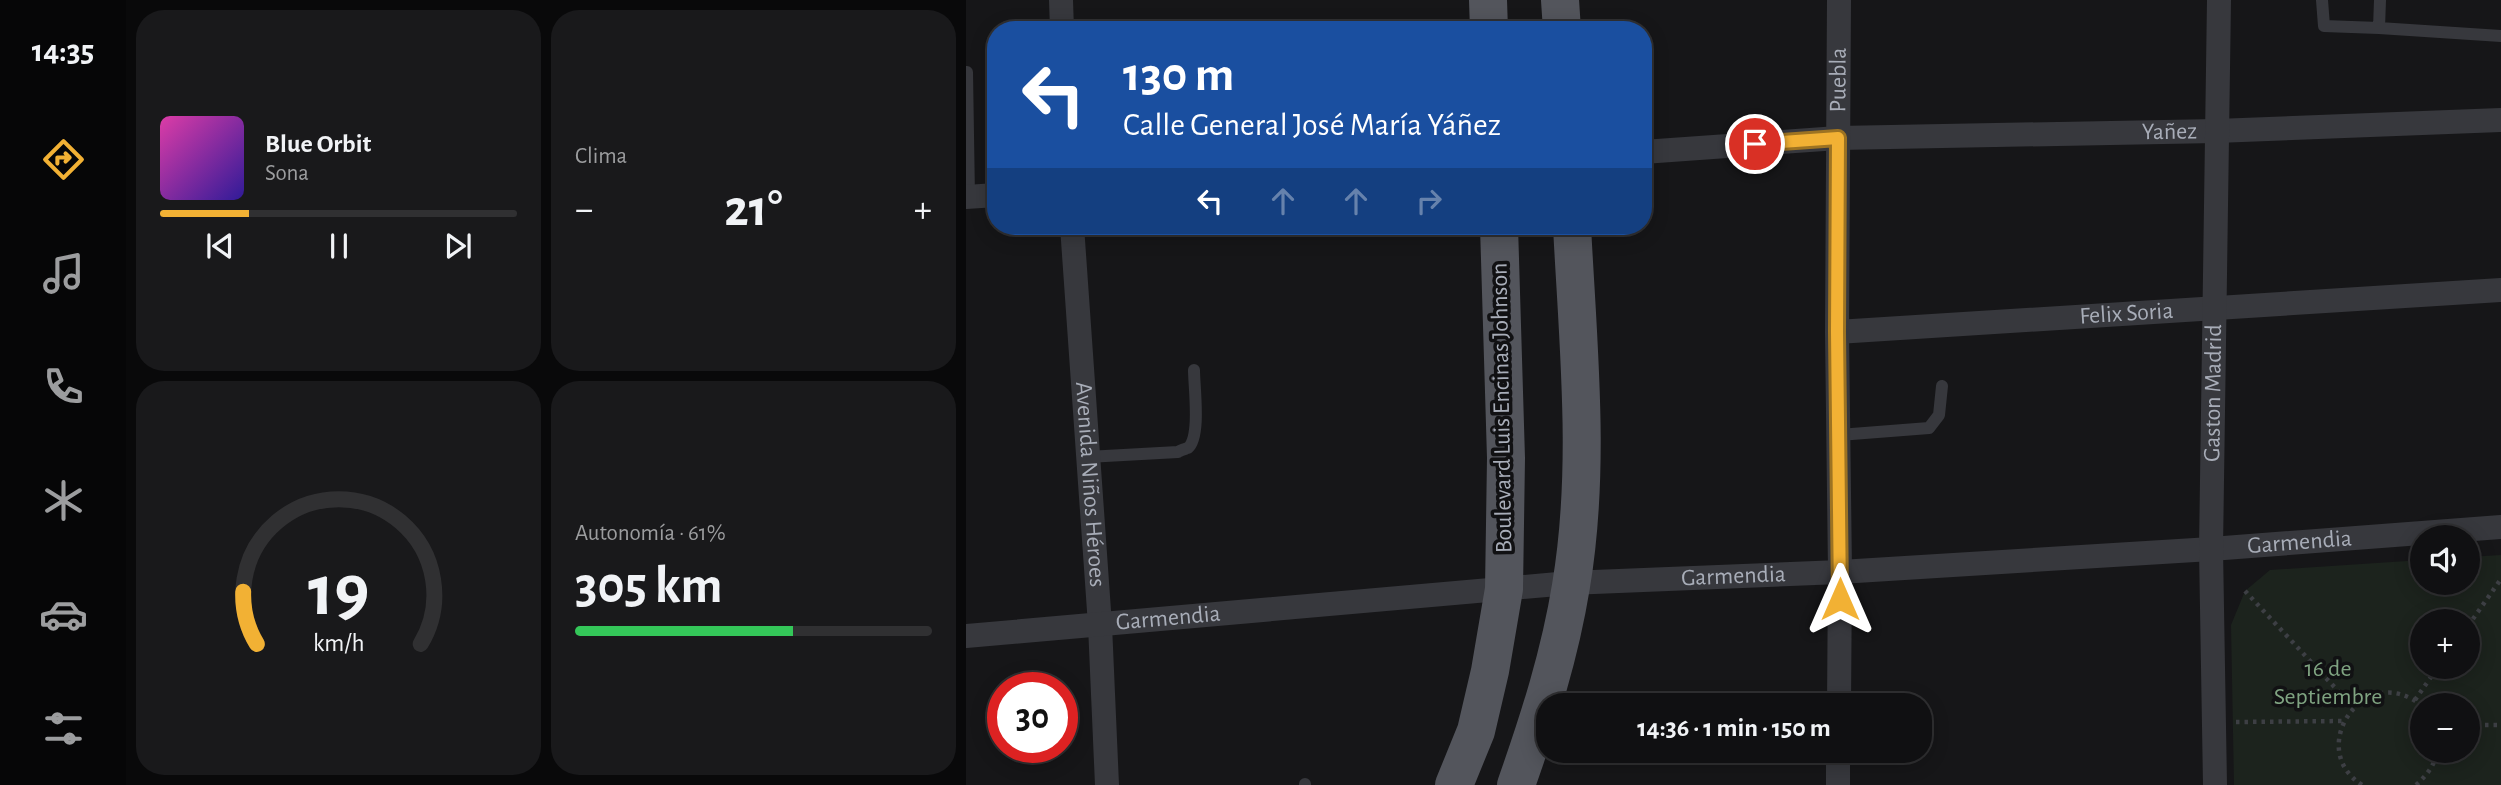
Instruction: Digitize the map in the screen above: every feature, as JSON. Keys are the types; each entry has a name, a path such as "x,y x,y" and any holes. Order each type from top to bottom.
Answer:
{"main road":[{"path":"1488,0 1489,21"},
{"path":"1560,0 1561,21"},
{"name":"Boulevard Luis Encinas Johnson","path":"1454,785 1476,731 1490,671 1504,589 1506,458 1499,235"},
{"path":"1516,785 1562,640 1572,583 1579,506 1582,400 1573,235"}],"street":[{"path":"1060,0 1061,21"},
{"name":"Puebla","path":"1839,0 1839,693"},
{"name":"Gaston Madrid","path":"2215,785 2211,550 2219,0"},
{"name":"Yañez","path":"1652,151 1838,138 2216,131 2501,120"},
{"path":"968,197 987,196"},
{"name":"Avenida Niños Héroes","path":"1073,235 1100,625 1107,785"},
{"name":"Felix Soria","path":"1837,332 2501,290"},
{"name":"Garmendia","path":"966,636 1572,583 1840,572 2211,550 2501,527"},
{"path":"1838,763 1838,785"}],"lane":[{"path":"2322,0 2324,26 2501,36"},
{"path":"2379,28 2380,0"},
{"path":"967,72 968,197"},
{"path":"1087,457 1178,452 1188,448 1194,438 1194,370"},
{"path":"1839,435 1929,428 1939,415 1942,386"}],"path":[{"path":"2480,609 2501,579"},
{"path":"2245,591 2353,707"},
{"path":"2362,785 2345,768 2340,753 2339,736 2344,721 2353,707 2366,698 2382,693 2410,698"},
{"path":"2233,722 2344,721"},
{"path":"2480,725 2501,725"},
{"path":"2416,785 2434,763"}],"green space":[{"name":"16 de Septiembre","path":"2501,555 2501,785 2234,785 2231,625 2245,591 2270,570 2410,561 2410,595 2480,595 2480,556"}],"route":[{"path":"1755,144 1838,138 1840,599"}]}
